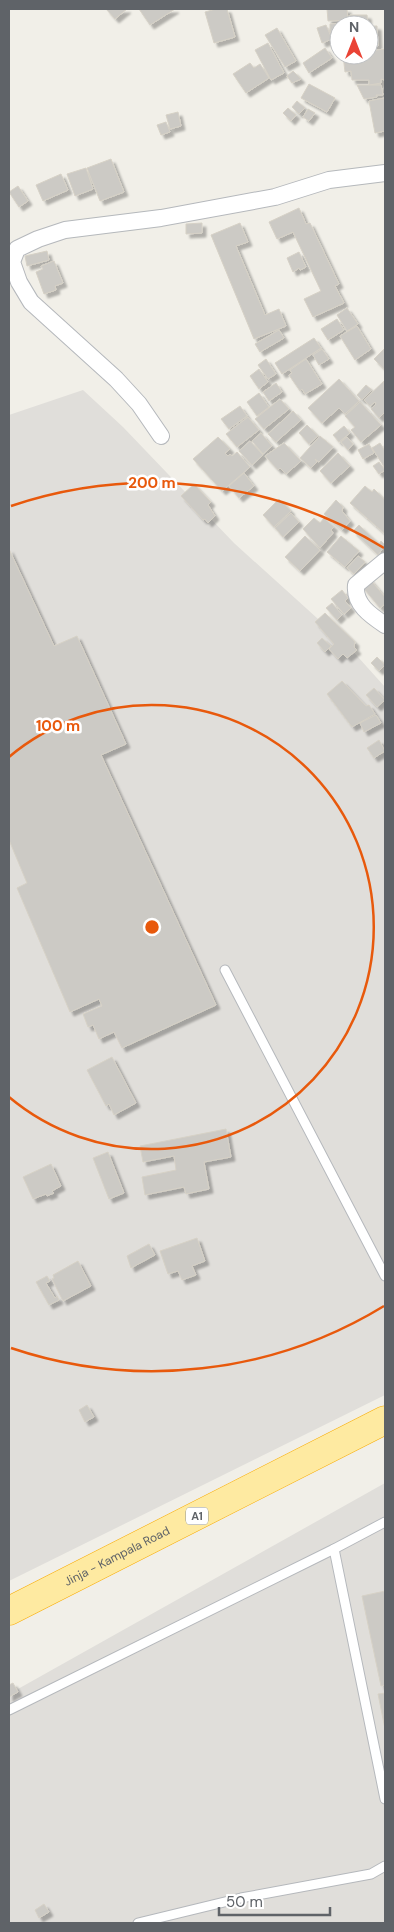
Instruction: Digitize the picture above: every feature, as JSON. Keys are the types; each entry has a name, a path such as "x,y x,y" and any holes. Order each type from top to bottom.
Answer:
{"highway":[{"name":"Jinja - Kampala Road","path":"9,1611 385,1420"}],"street":[{"path":"161,436 138,404 116,379 30,302 19,282 12,262 17,249 38,239 65,230 161,218 210,207 275,197 329,180 385,173"},
{"path":"385,561 356,585 355,594 357,600 385,625"}],"lane":[{"path":"225,970 385,1276"},
{"path":"9,1710 385,1522"},
{"path":"334,1549 385,1799"},
{"path":"138,1923 241,1898 371,1874 385,1866"}],"shaded area":[{"path":"83,390 123,427 234,543 349,647 385,687 385,1395 9,1581 9,415"},
{"path":"385,1483 385,1923 9,1923 9,1694"}],"building":[{"path":"106,9 127,9 115,19"},
{"path":"139,9 175,9 150,25"},
{"path":"227,9 235,37 214,43 205,12"},
{"path":"327,9 347,9 348,15 329,15 328,21"},
{"path":"326,25 329,32 329,40 322,43 317,28"},
{"path":"277,28 296,61 285,67 265,35"},
{"path":"268,43 284,73 271,80 255,50"},
{"path":"325,48 329,54 329,60 309,73 303,63"},
{"path":"385,49 385,80 381,79 381,83 369,85 369,80 352,80 351,71 345,72 344,65 379,65 379,50"},
{"path":"250,63 254,68 260,64 269,78 246,93 233,74"},
{"path":"293,71 301,79 292,83 287,76"},
{"path":"309,84 335,98 327,112 301,98"},
{"path":"357,85 381,85 383,95 364,99"},
{"path":"385,98 385,131 375,133 369,101"},
{"path":"297,101 305,108 299,114 292,107"},
{"path":"288,108 296,115 291,121 283,113"},
{"path":"308,109 315,113 309,121 303,117"},
{"path":"178,112 181,126 170,129 166,115"},
{"path":"166,122 170,132 161,135 157,125"},
{"path":"111,159 124,192 100,201 87,168"},
{"path":"86,168 93,189 75,196 67,174"},
{"path":"61,174 68,190 43,201 36,185"},
{"path":"18,186 28,201 19,207 9,192"},
{"path":"299,208 306,224 310,223 339,284 335,286 344,303 313,317 304,299 321,291 293,232 277,239 269,222"},
{"path":"202,223 202,233 186,234 186,224"},
{"path":"240,223 248,242 236,246 265,315 279,309 286,326 254,339 211,235"},
{"path":"47,251 49,260 27,266 25,256"},
{"path":"299,252 306,267 300,270 299,268 293,272 287,258"},
{"path":"54,261 63,283 55,286 56,290 44,294 36,272 43,269 41,266"},
{"path":"347,308 358,324 347,331 337,315"},
{"path":"337,319 344,330 328,340 321,329"},
{"path":"357,326 371,349 355,360 340,336"},
{"path":"279,330 284,338 260,352 255,344"},
{"path":"314,338 321,348 282,374 275,363"},
{"path":"385,348 385,370 374,359"},
{"path":"322,349 329,359 319,365 313,355"},
{"path":"266,359 276,374 268,379 258,365"},
{"path":"306,359 322,384 305,394 302,389 300,391 289,375 292,373 290,370"},
{"path":"259,369 268,382 259,389 250,376"},
{"path":"339,379 359,401 345,414 339,408 322,423 308,408"},
{"path":"384,381 385,412 379,418 371,409 376,404 375,402 370,406 364,400"},
{"path":"276,383 282,392 269,401 263,392"},
{"path":"366,385 372,390 362,400 357,395"},
{"path":"259,393 269,407 257,416 247,402"},
{"path":"280,399 289,409 264,429 255,419"},
{"path":"360,402 381,425 361,442 351,430 355,427 345,416"},
{"path":"240,406 247,416 229,429 221,419"},
{"path":"293,411 301,420 276,442 268,434"},
{"path":"248,417 259,430 237,447 226,434"},
{"path":"307,425 318,436 309,444 299,433"},
{"path":"344,426 350,433 339,442 333,435"},
{"path":"261,433 272,446 263,454 252,441"},
{"path":"320,436 333,447 319,462 315,459 317,462 311,468 300,458"},
{"path":"218,437 230,449 225,453 228,456 230,454 232,456 237,452 250,467 222,491 193,459"},
{"path":"347,437 353,444 348,450 341,442"},
{"path":"250,441 263,455 252,465 239,451"},
{"path":"284,443 301,461 286,474 280,468 278,470 265,456"},
{"path":"380,443 385,451 385,468 372,448"},
{"path":"369,444 374,453 363,459 358,450"},
{"path":"338,453 350,466 331,483 320,471"},
{"path":"379,462 385,470 379,474 373,466"},
{"path":"244,473 254,486 239,498 229,486"},
{"path":"194,484 211,502 208,505 215,516 208,523 181,496"},
{"path":"365,486 372,492 374,489 385,500 385,534 350,503"},
{"path":"279,499 291,511 274,527 263,515"},
{"path":"336,500 343,507 342,511 350,521 342,530 324,514"},
{"path":"291,513 299,522 283,537 275,528"},
{"path":"314,518 320,523 324,518 334,527 331,530 333,533 320,548 303,529"},
{"path":"359,525 379,544 381,541 385,545 378,555 353,531"},
{"path":"305,536 320,550 300,571 285,557"},
{"path":"341,536 359,551 345,567 327,552"},
{"path":"9,549 54,646 77,636 126,744 101,755 216,1005 122,1048 114,1032 99,1039 93,1025 88,1027 83,1014 102,1006 99,999 70,1012 17,888 27,883 9,840"},
{"path":"358,556 365,562 354,574 347,568"},
{"path":"368,577 385,597 385,604 380,608 360,584"},
{"path":"342,590 348,598 345,601 351,608 344,614 331,599"},
{"path":"332,603 342,615 337,620 326,608"},
{"path":"325,613 355,642 354,647 357,650 347,658 343,654 338,659 329,649 334,644 315,622"},
{"path":"322,638 331,646 325,652 317,643"},
{"path":"377,657 385,665 379,671 371,663"},
{"path":"342,681 366,706 369,705 375,714 352,727 327,694"},
{"path":"374,688 385,700 377,707 366,695"},
{"path":"376,715 381,723 364,732 360,723"},
{"path":"379,740 385,751 374,758 367,748"},
{"path":"112,1057 136,1103 114,1115 109,1104 106,1106 87,1070"},
{"path":"226,1129 231,1157 204,1162 209,1189 186,1194 184,1187 145,1195 142,1177 176,1170 174,1156 143,1162 140,1146"},
{"path":"108,1152 124,1193 109,1199 93,1158"},
{"path":"51,1164 61,1186 52,1191 54,1193 33,1199 23,1177"},
{"path":"197,1238 205,1261 192,1266 196,1275 182,1280 178,1271 168,1274 160,1251"},
{"path":"149,1244 155,1255 131,1268 127,1256"},
{"path":"78,1261 91,1286 63,1301 52,1279 54,1278 53,1275"},
{"path":"47,1276 50,1281 46,1283 55,1298 57,1296 59,1300 49,1305 36,1282"},
{"path":"87,1405 94,1417 85,1422 79,1410"},
{"path":"385,1591 385,1685 381,1686 362,1596"},
{"path":"13,1683 18,1692 9,1697 9,1685"},
{"path":"385,1693 385,1729 378,1694"},
{"path":"44,1904 49,1912 39,1918 35,1910"}]}
